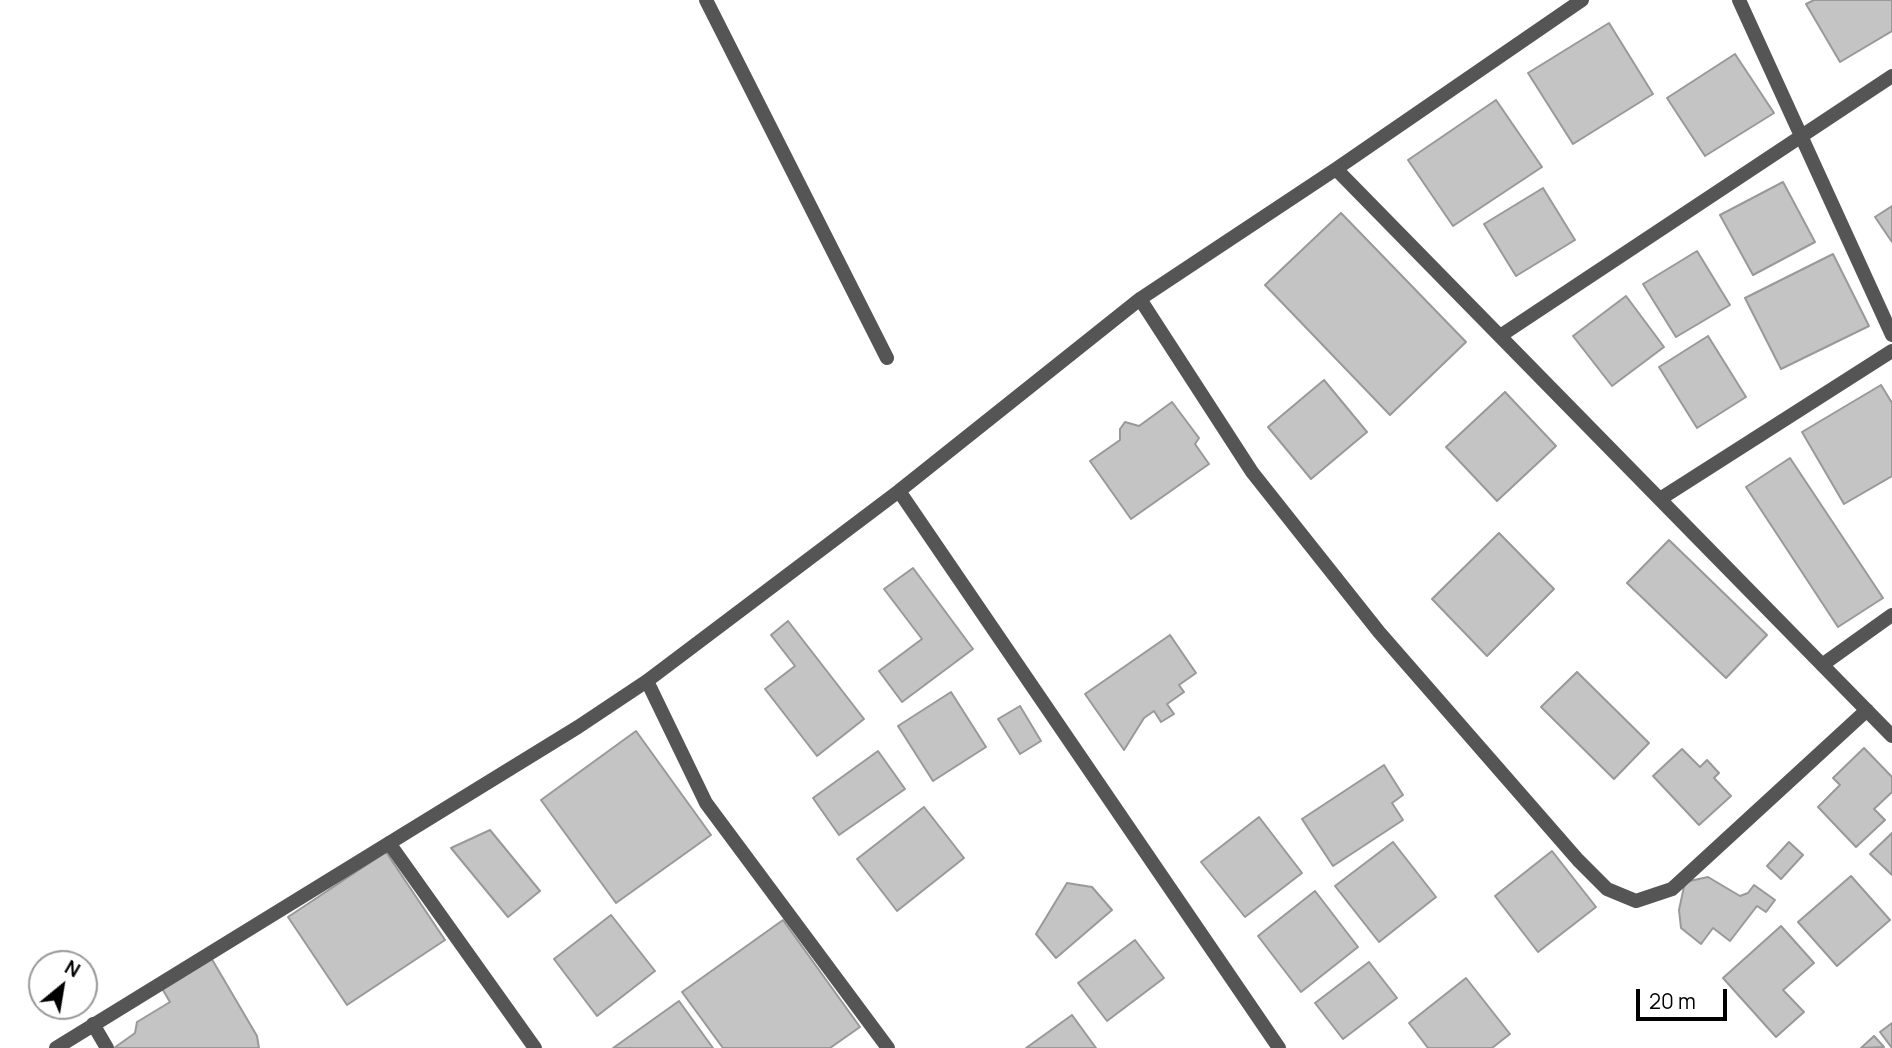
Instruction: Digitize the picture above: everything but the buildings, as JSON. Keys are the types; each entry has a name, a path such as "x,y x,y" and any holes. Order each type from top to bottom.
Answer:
{"street":[{"path":"706,0 887,358"},
{"path":"55,1048 578,727 648,681 899,491 1140,299 1336,169 1582,0"},
{"path":"1740,0 1892,335"},
{"path":"1500,337 1892,76"},
{"path":"1336,169 1892,736"},
{"path":"1140,299 1252,472 1379,632 1606,889 1636,901 1672,889 1867,710"},
{"path":"1660,499 1892,351"},
{"path":"899,491 1279,1048"},
{"path":"1822,665 1892,615"},
{"path":"648,681 706,803 888,1048"},
{"path":"389,843 535,1048"},
{"path":"93,1024 107,1048"}]}
